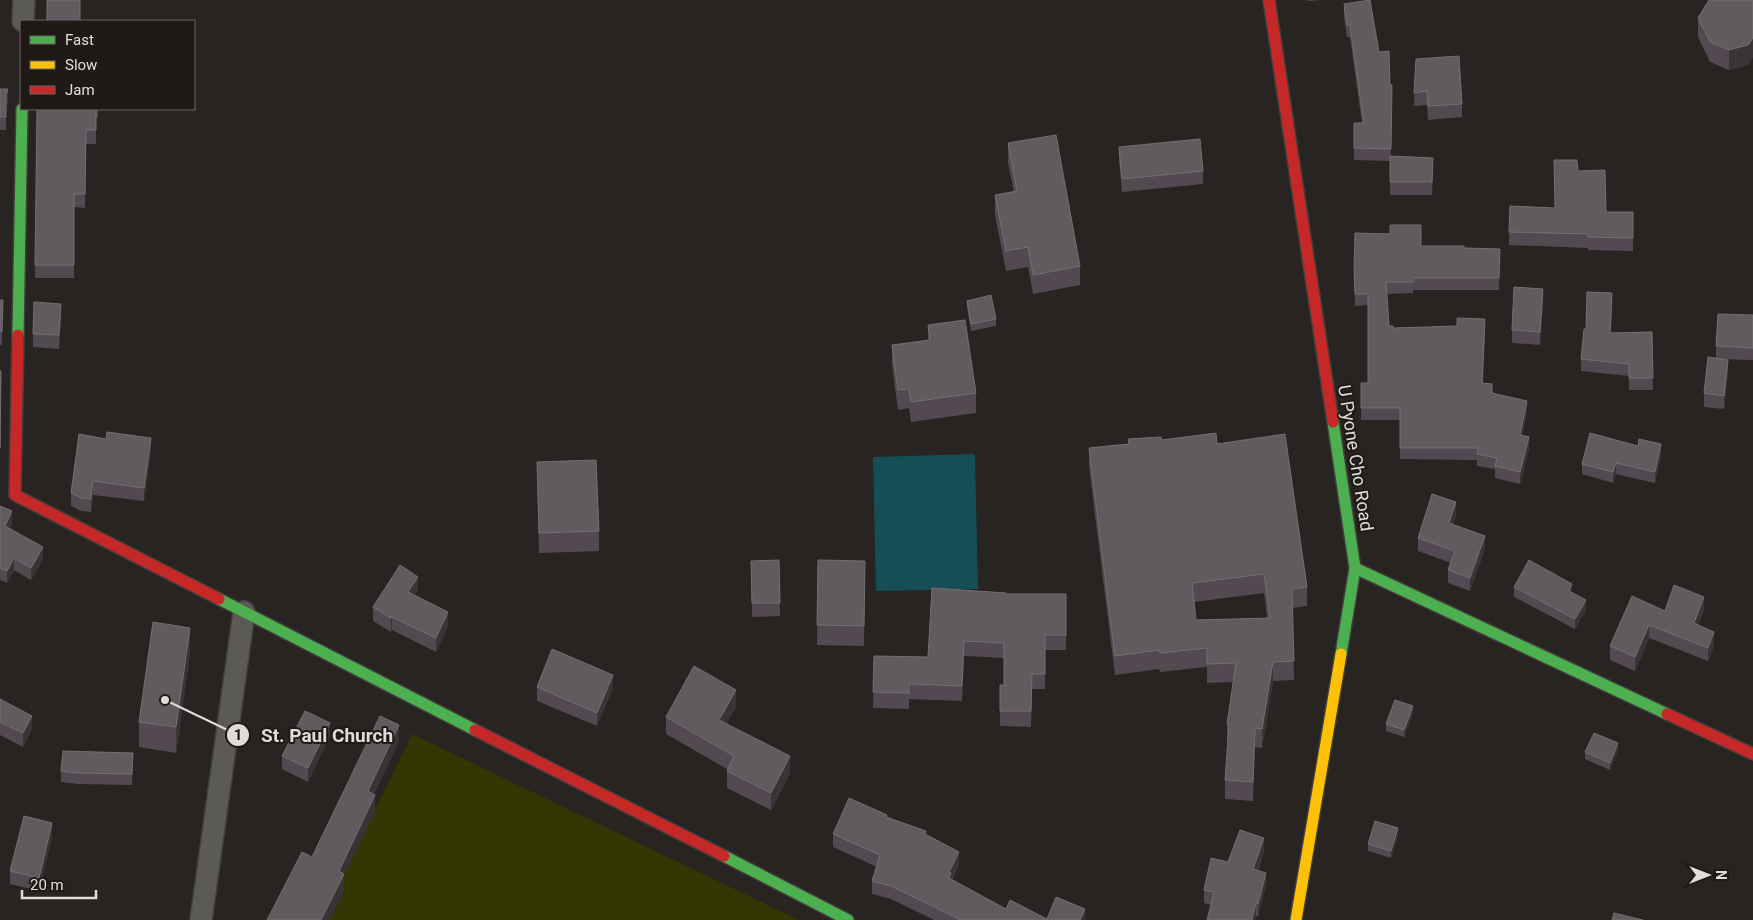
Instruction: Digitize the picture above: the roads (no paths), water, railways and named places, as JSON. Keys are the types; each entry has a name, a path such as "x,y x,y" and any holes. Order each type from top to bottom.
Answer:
{"street":[{"path":"23,20 24,0"},
{"name":"U Pyone Cho Road","path":"1269,0 1355,568 1296,920"},
{"path":"22,110 7,491 848,920"},
{"path":"1355,568 1753,754"},
{"path":"201,920 244,612"}],"water":[{"path":"975,454 978,589 876,591 873,457"}],"place":[{"name":"St. Paul Church","path":"165,700"}]}
